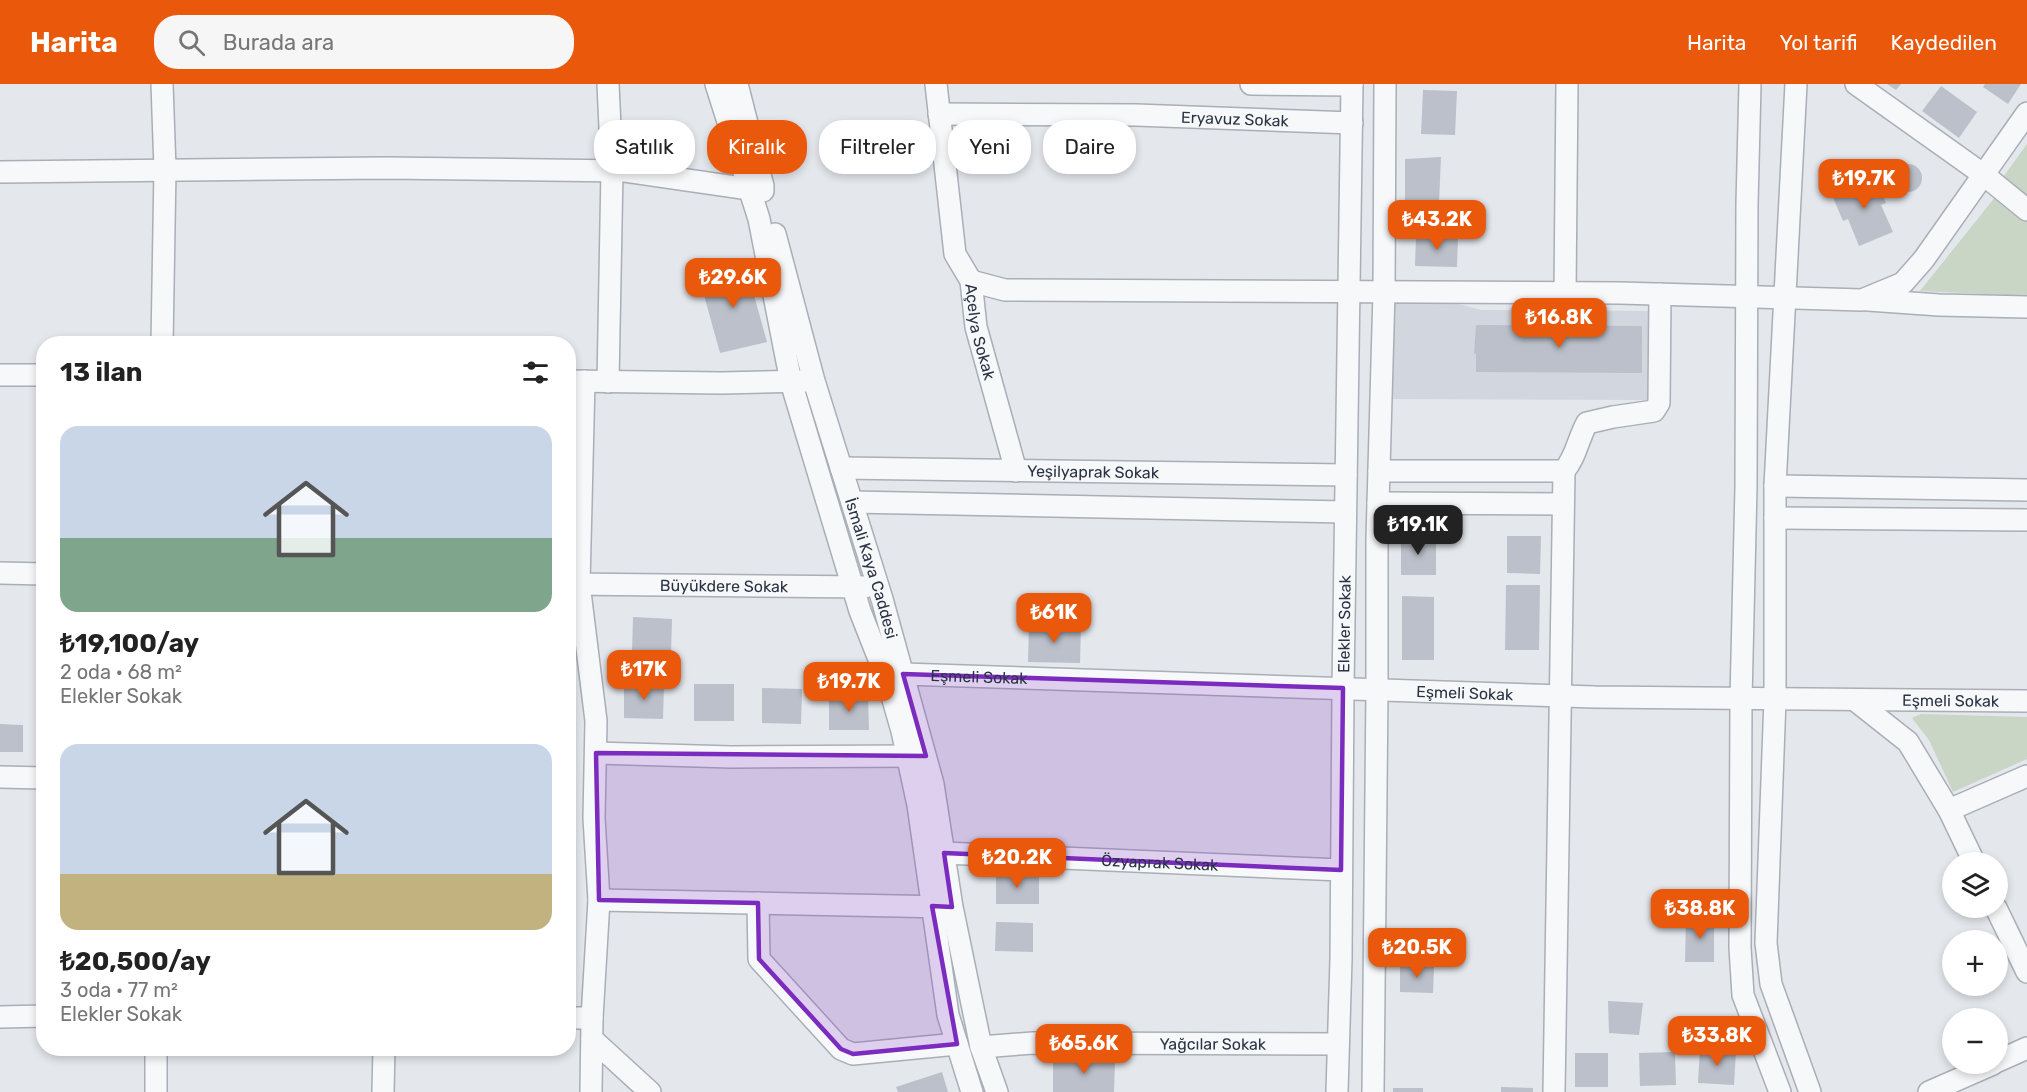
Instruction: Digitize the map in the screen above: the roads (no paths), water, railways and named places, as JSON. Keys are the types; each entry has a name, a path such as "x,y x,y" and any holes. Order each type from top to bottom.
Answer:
{"street":[{"path":"162,84 165,169 162,336"},
{"path":"608,84 610,120"},
{"path":"716,84 757,190 759,219 791,382 860,611 917,756 918,806 942,907 948,1015 972,1092"},
{"name":"İsmali Kaya Caddesi","path":"737,84 757,190 903,674 917,756 933,784 944,853 942,907 981,1047 997,1092"},
{"name":"Açelya Sokak","path":"936,84 955,254 971,281 976,327 1016,471"},
{"path":"1251,84 1352,85"},
{"name":"Elekler Sokak","path":"1373,1092 1378,503 1384,292 1385,84"},
{"path":"1565,293 1567,84"},
{"path":"1750,84 1746,297 1746,499 1741,699 1740,948 1743,995 1780,1092"},
{"path":"1796,84 1775,486 1775,699 1766,943 1771,984 1810,1092"},
{"path":"1856,84 1984,175 2027,210"},
{"name":"Elekler Sokak","path":"1336,1092 1352,85"},
{"path":"1862,300 1903,283 1924,259 2027,113"},
{"name":"Eryavuz Sokak","path":"939,114 1136,115 1352,123"},
{"path":"0,172 385,168 594,171"},
{"path":"608,382 612,174"},
{"path":"635,174 757,190"},
{"path":"971,281 1005,290 1660,294 2027,307"},
{"path":"1554,1092 1564,471 1573,461 1580,435 1587,423 1654,411 1659,403 1660,294"},
{"path":"0,375 36,375"},
{"path":"576,381 722,383 814,381"},
{"name":"Yeşilyaprak Sokak","path":"841,468 1346,475"},
{"path":"1379,471 1564,471"},
{"path":"1775,486 2027,490"},
{"path":"852,502 1345,512"},
{"path":"1378,503 1563,504"},
{"path":"1775,518 2027,520"},
{"path":"0,573 36,574"},
{"name":"Büyükdere Sokak","path":"576,584 878,587"},
{"path":"576,597 596,722 594,818 599,900 591,1092"},
{"name":"Eşmeli Sokak","path":"903,674 1561,696 2027,701"},
{"path":"1856,700 1908,742 1949,810 1969,852"},
{"path":"596,753 731,757 917,756"},
{"path":"1949,810 2027,776"},
{"path":"0,777 36,778"},
{"name":"Özyaprak Sokak","path":"944,853 1341,870"},
{"path":"599,900 942,907"},
{"path":"758,903 759,959 841,1049 853,1054 957,1044"},
{"path":"2001,918 2027,972"},
{"path":"0,1017 36,1016"},
{"path":"576,1021 592,1028 650,1092"},
{"name":"Yağcılar Sokak","path":"981,1047 1033,1043 1338,1044"},
{"path":"2008,1057 2027,1048"},
{"path":"156,1056 156,1092"},
{"path":"384,1056 384,1092"},
{"path":"1929,1092 1970,1074"}]}
